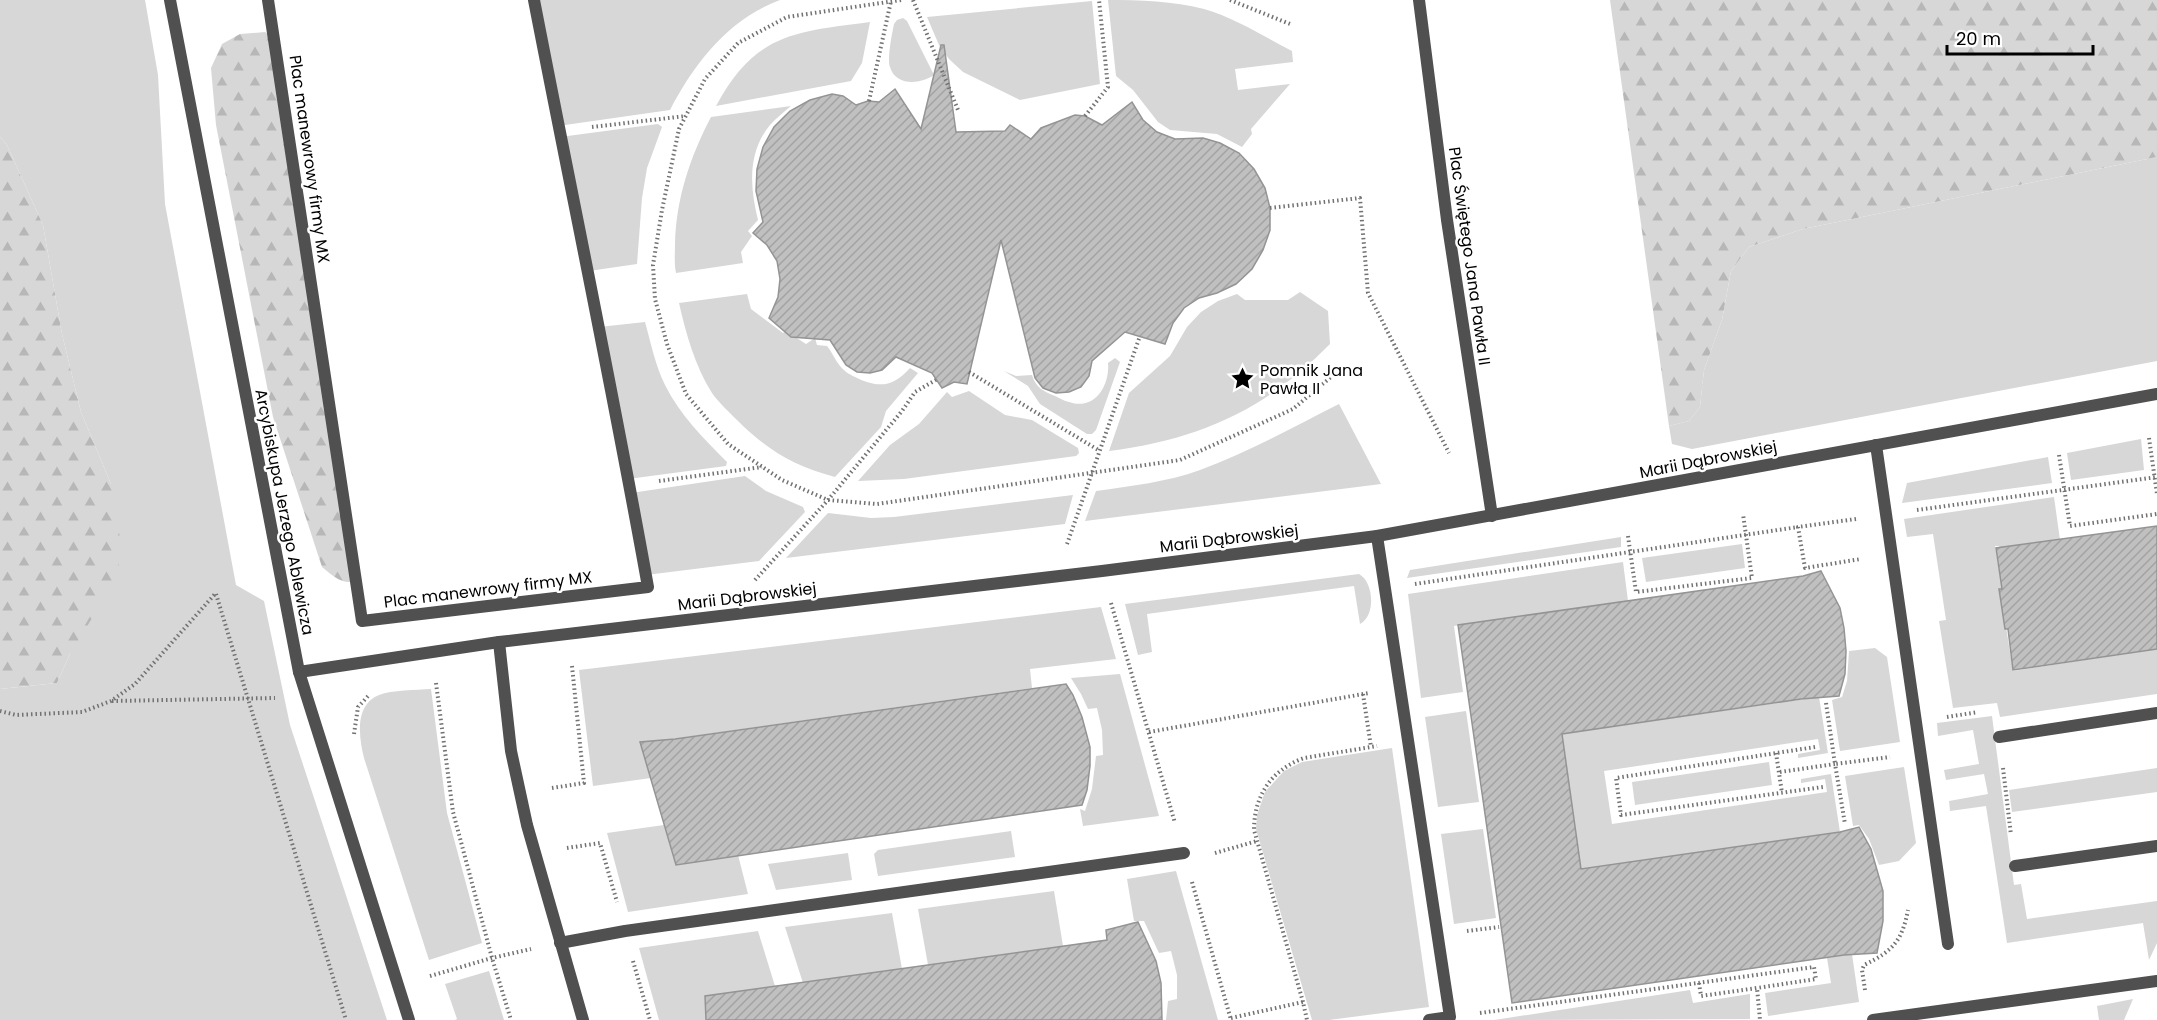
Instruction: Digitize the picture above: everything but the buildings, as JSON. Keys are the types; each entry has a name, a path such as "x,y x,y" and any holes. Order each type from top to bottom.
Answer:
{"street":[{"name":"Arcybiskupa Jerzego Ablewicza","path":"170,0 299,672 409,1020"},
{"name":"Plac manewrowy firmy MX","path":"268,0 362,621 648,587 589,271 534,0"},
{"name":"Plac Świętego Jana Pawła II","path":"1419,0 1446,220 1492,516"},
{"name":"Marii Dąbrowskiej","path":"299,672 499,642 1377,536 2157,394"},
{"path":"1876,445 1948,944"},
{"path":"1377,536 1450,1017 1429,1020"},
{"path":"499,642 512,751 527,825 584,1020"},
{"path":"1999,737 2157,714"},
{"path":"2015,866 2157,846"},
{"path":"560,943 625,931 1184,853"},
{"path":"1873,1020 2157,981"}],"path":[{"path":"901,0 787,17 738,43 705,79 679,129 653,265 655,299 667,344 686,394 728,444 782,480 828,500 877,504 1180,460 1293,409 1331,376"},
{"path":"913,0 958,110"},
{"path":"1085,116 1108,87 1099,0"},
{"path":"1230,0 1290,24"},
{"path":"868,101 891,1"},
{"path":"559,131 686,116"},
{"path":"1270,208 1360,198 1368,293 1451,455"},
{"path":"1067,545 1140,336"},
{"path":"969,372 1100,451"},
{"path":"750,585 828,500 903,411 915,392 936,380"},
{"path":"2149,438 2157,495"},
{"path":"2059,455 2070,526 2157,514"},
{"path":"629,485 762,467"},
{"path":"1384,589 1798,527 2156,477"},
{"path":"1628,536 1636,592 1752,578 1743,514"},
{"path":"1798,527 1805,568 1891,555"},
{"path":"1102,571 1231,1019 1303,1002"},
{"path":"0,711 16,715 82,712 111,701 135,684 216,594 346,1020"},
{"path":"552,798 550,788 584,783 572,666"},
{"path":"435,680 453,812 511,1020"},
{"path":"1149,732 1400,688"},
{"path":"354,735 358,707 375,689"},
{"path":"1363,694 1371,747"},
{"path":"111,701 283,698"},
{"path":"1826,703 1845,824"},
{"path":"1916,721 1995,710 2015,866"},
{"path":"1307,1020 1254,830 1254,814 1258,800 1272,777 1288,765 1304,758 1378,746"},
{"path":"1815,747 1616,778 1621,815 1823,788"},
{"path":"1776,753 1782,793"},
{"path":"1780,772 1920,753"},
{"path":"1235,847 1257,841"},
{"path":"564,848 600,843 650,1020"},
{"path":"1862,970 1864,965 1882,957 1904,932 1909,907"},
{"path":"433,987 430,976 492,958 560,943"},
{"path":"1450,1017 1814,967 1816,979 1701,996 1699,983"},
{"path":"1756,988 1760,1020"}],"green space":[{"path":"0,0 145,0 158,75 165,204 236,585 264,601 290,725 387,1020 0,1020 0,689 57,683 70,654 111,484 81,412 62,334 43,225 7,145 0,137"},
{"path":"534,0 780,0 745,18 715,44 691,75 670,110 558,126"},
{"path":"1108,0 1180,4 1204,9 1238,22 1292,51 1293,62 1235,69 1238,90 1290,84 1251,129 1252,134 1242,147 1217,134 1170,130 1158,122 1133,90 1116,76"},
{"path":"1610,0 2157,0 2157,157 1803,229 1749,247 1731,271 1722,320 1704,370 1700,407 1689,421 1669,426"},
{"path":"1092,1 1100,84 1020,100 963,72 949,59 939,45 927,17"},
{"path":"903,18 907,21 934,75 929,78 916,82 903,81 893,73 890,67 889,52 894,24"},
{"path":"870,22 862,63 851,81 716,106 746,63 762,50 780,40 820,29"},
{"path":"265,32 276,40 356,581 351,582 338,579 322,567 273,417 216,125 211,68 222,44 240,34"},
{"path":"791,106 770,125 757,147 752,183 758,220 748,231 752,236 741,252 743,263 676,273 676,227 681,195 697,147 711,117"},
{"path":"658,124 662,127 647,168 642,198 637,264 589,271 560,137"},
{"path":"0,137 7,145 43,225 62,334 81,412 111,484 120,538 118,576 70,654 57,683 0,689"},
{"path":"2157,157 2157,361 1692,449 1672,444 1669,426 1689,421 1700,407 1704,370 1722,320 1731,271 1749,247 1803,229"},
{"path":"1300,292 1328,311 1330,344 1306,367 1256,404 1229,418 1173,439 1109,451 1129,393 1170,356 1187,327 1201,312 1218,301 1237,294 1245,300 1288,300"},
{"path":"747,294 751,309 783,333 786,331 806,344 815,338 817,345 827,346 838,364 855,377 871,383 884,384 891,383 910,368 918,373 886,411 881,427 835,477 793,462 759,440 712,393 701,372 688,338 679,303"},
{"path":"645,322 658,370 671,396 693,426 727,462 726,466 628,479 599,327"},
{"path":"1115,358 1120,362 1096,430 1092,434 1087,434 1040,404 1028,386 1004,371 1016,376 1032,375 1044,391 1065,401 1078,404 1086,403 1099,394 1106,380 1108,363"},
{"path":"969,391 1005,415 1032,420 1078,448 1079,453 1076,456 904,479 858,481 890,445 919,424 947,392 952,397"},
{"path":"1339,404 1381,484 1085,521 1096,491 1162,481 1200,470 1253,447"},
{"path":"2141,439 2144,470 2071,480 2067,453"},
{"path":"2048,457 2052,483 1902,503 1907,483"},
{"path":"745,476 766,491 803,507 805,512 759,561 646,575 631,493"},
{"path":"1073,495 1065,524 786,558 828,513 871,518 894,517"},
{"path":"2054,497 2060,540 2000,548 1995,546 2013,671 2157,649 2157,694 2000,717 1997,703 1953,708 1939,621 1946,620 1933,534 1907,537 1904,519"},
{"path":"1621,537 1621,547 1407,578 1410,570"},
{"path":"1742,544 1745,568 1646,582 1642,558"},
{"path":"1623,562 1628,601 1454,626 1463,692 1421,698 1408,594"},
{"path":"1359,574 1368,584 1371,599 1369,614 1360,624 1354,586 1147,614 1152,652 1138,655 1125,604"},
{"path":"1101,607 1116,659 1030,669 1032,688 644,743 641,741 651,778 593,786 579,670"},
{"path":"1875,648 1887,657 1900,742 1840,751 1832,700 1842,697 1847,681 1849,651"},
{"path":"1120,674 1159,816 1083,826 1080,809 1085,811 1092,789 1096,756 1103,755 1102,730 1097,708 1088,709 1071,678"},
{"path":"431,689 447,813 482,943 429,960 364,758 360,723 365,706 379,695 404,690"},
{"path":"1819,697 1828,753 1798,758 1798,754 1820,750 1818,739 1604,771 1612,824 1827,792 1825,779 1801,783 1801,779 1831,774 1840,832 1581,869 1562,734"},
{"path":"1466,711 1479,802 1438,807 1425,717"},
{"path":"1992,716 2014,885 2021,884 2027,919 2157,901 2157,943 2149,960 2143,923 2007,943 1986,806 1950,811 1949,801 1988,794 1984,774 1946,780 1944,770 1979,764 1973,730 1938,736 1937,723"},
{"path":"1392,748 1429,1007 1329,1020 1312,1020 1256,829 1257,815 1265,792 1284,771 1302,762"},
{"path":"1769,762 1772,785 1635,805 1632,782"},
{"path":"1904,767 1916,843 1899,861 1879,865 1869,839 1859,825 1853,826 1845,776"},
{"path":"2157,768 2157,792 2012,812 2009,790"},
{"path":"664,825 676,865 738,855 748,894 628,912 607,833"},
{"path":"1483,829 1496,918 1454,924 1441,834"},
{"path":"1011,831 1015,857 878,876 874,854 878,850"},
{"path":"848,853 852,880 776,890 768,864"},
{"path":"1176,871 1218,1020 1166,1020 1168,1001 1177,999 1177,975 1171,951 1159,953 1144,921 1134,921 1127,879"},
{"path":"1054,891 1063,946 928,965 918,909"},
{"path":"892,913 902,969 803,983 785,927"},
{"path":"758,931 775,986 721,1020 659,1020 639,948"},
{"path":"1852,954 1859,1002 1768,1016 1765,993 1831,983 1827,958"},
{"path":"489,971 504,1020 455,1020 457,1019 445,984"},
{"path":"1690,990 1693,1003 1750,994 1750,1019 1494,1020"},
{"path":"2133,999 2124,1020 2099,1020 2097,1006"}],"place":[{"name":"Pomnik Jana Pawła II","path":"1242,379"}]}
